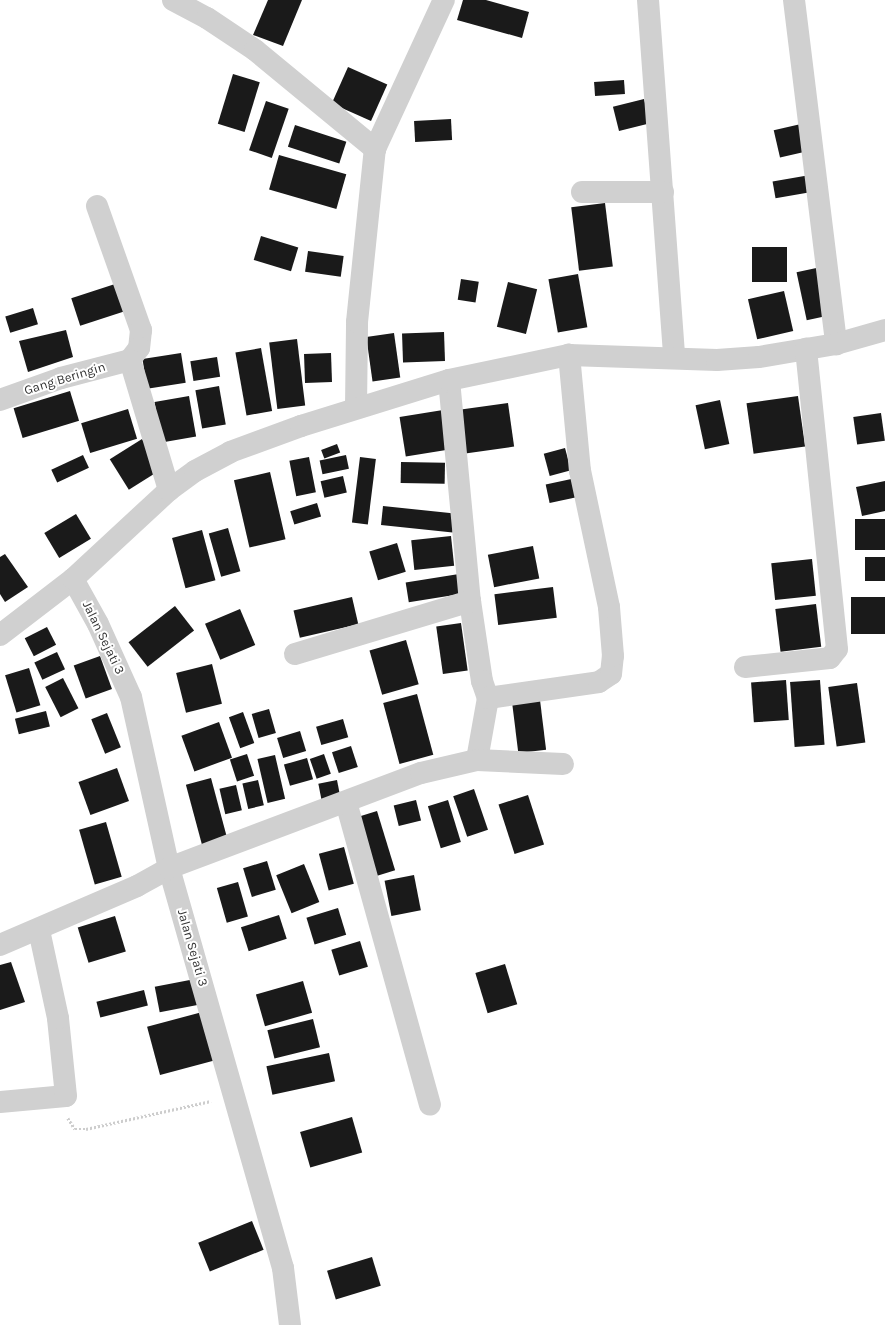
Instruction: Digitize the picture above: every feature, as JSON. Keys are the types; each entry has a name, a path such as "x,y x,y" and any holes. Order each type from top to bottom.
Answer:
{"street":[{"path":"173,0 207,18 255,50 375,149"},
{"path":"356,408 357,322 375,149 444,0"},
{"path":"648,0 674,357"},
{"path":"794,0 836,344"},
{"path":"582,192 663,192"},
{"path":"97,206 141,330 139,348 130,360 170,490"},
{"path":"0,636 73,579 170,490 195,471 230,452 356,408 449,380 569,355 674,357 717,360 836,344 885,330"},
{"path":"745,667 830,658 837,649 806,349"},
{"path":"488,698 599,682 611,674 613,656 609,607 580,471 569,355"},
{"name":"Gang Beringin","path":"0,400 61,378 130,360"},
{"path":"449,380 470,601 482,681 488,698 476,760"},
{"name":"Jalan Sejati 3","path":"73,579 98,624 131,697 169,868 283,1268 290,1325"},
{"path":"295,654 470,601"},
{"path":"0,945 39,930 137,886 169,868 421,773 476,760 562,764"},
{"path":"346,802 430,1105"},
{"path":"0,1102 66,1096 58,1018 39,930"}],"path":[{"path":"66,1096 68,1122 75,1129 95,1128 233,1096"}],"building":[{"path":"268,0 302,0 283,46 253,35"},
{"path":"463,0 486,0 529,12 522,38 457,20"},
{"path":"348,67 387,84 371,121 332,104"},
{"path":"233,74 260,82 245,132 218,124"},
{"path":"624,80 625,94 595,96 594,82"},
{"path":"644,99 650,123 619,131 613,107"},
{"path":"266,101 289,109 272,158 249,150"},
{"path":"451,119 452,140 415,142 414,121"},
{"path":"801,124 807,151 780,158 774,130"},
{"path":"295,125 346,142 339,164 288,147"},
{"path":"279,155 346,174 336,209 269,190"},
{"path":"810,175 813,192 776,198 773,182"},
{"path":"605,203 613,267 579,271 571,207"},
{"path":"261,236 298,247 291,271 254,260"},
{"path":"752,247 787,247 787,282 752,282"},
{"path":"308,251 344,256 341,277 305,272"},
{"path":"821,267 831,315 807,320 797,272"},
{"path":"578,274 587,327 558,332 548,279"},
{"path":"461,279 479,282 475,303 458,300"},
{"path":"508,282 537,289 526,334 497,327"},
{"path":"115,284 124,312 80,326 71,298"},
{"path":"784,291 793,331 757,339 748,299"},
{"path":"33,308 38,324 10,333 5,316"},
{"path":"66,330 73,357 28,372 19,341"},
{"path":"444,332 445,361 403,362 402,333"},
{"path":"394,333 400,378 373,381 366,337"},
{"path":"297,339 305,406 277,409 269,342"},
{"path":"261,348 272,411 247,416 235,353"},
{"path":"181,353 186,383 147,389 142,359"},
{"path":"331,353 332,382 305,383 304,354"},
{"path":"217,357 220,377 193,381 190,361"},
{"path":"219,386 226,424 202,429 195,390"},
{"path":"70,391 79,421 23,438 14,408"},
{"path":"189,396 196,436 162,442 155,402"},
{"path":"798,396 805,447 754,454 747,403"},
{"path":"720,400 729,444 705,449 696,405"},
{"path":"508,403 514,447 464,454 457,410"},
{"path":"128,409 137,439 90,453 81,423"},
{"path":"443,410 449,450 406,456 400,417"},
{"path":"881,413 885,441 857,445 853,417"},
{"path":"142,439 161,470 129,490 110,459"},
{"path":"337,444 340,452 324,458 321,450"},
{"path":"565,448 571,470 550,476 544,454"},
{"path":"83,455 89,468 57,482 51,470"},
{"path":"346,455 349,469 323,474 320,461"},
{"path":"309,457 316,492 296,496 289,461"},
{"path":"360,457 376,459 368,524 352,523"},
{"path":"401,462 445,463 445,484 401,483"},
{"path":"270,472 286,539 249,548 234,480"},
{"path":"343,476 347,493 324,498 321,481"},
{"path":"576,478 580,497 550,503 546,484"},
{"path":"885,481 885,511 862,516 856,487"},
{"path":"317,503 321,516 294,525 290,511"},
{"path":"383,506 455,514 453,532 381,525"},
{"path":"76,514 91,539 59,558 44,533"},
{"path":"855,519 885,519 885,550 855,550"},
{"path":"228,528 240,571 221,577 209,534"},
{"path":"202,530 215,580 186,588 172,538"},
{"path":"451,536 454,566 414,570 411,540"},
{"path":"397,543 406,572 378,580 369,551"},
{"path":"533,546 539,578 494,587 488,555"},
{"path":"5,554 28,587 5,602 0,594 0,557"},
{"path":"865,557 885,557 885,581 865,581"},
{"path":"812,559 816,596 775,600 771,563"},
{"path":"459,574 462,594 409,602 406,582"},
{"path":"553,587 557,618 498,625 494,594"},
{"path":"352,597 358,624 300,638 294,610"},
{"path":"851,597 885,597 885,634 851,634"},
{"path":"816,604 821,647 781,652 775,609"},
{"path":"175,606 194,630 148,667 129,642"},
{"path":"240,609 255,645 220,660 205,624"},
{"path":"461,623 468,671 443,674 436,626"},
{"path":"47,627 56,645 34,656 25,638"},
{"path":"406,640 419,684 382,695 369,650"},
{"path":"57,652 65,669 42,680 34,663"},
{"path":"100,656 112,689 86,698 74,666"},
{"path":"212,664 222,704 186,713 176,673"},
{"path":"29,668 40,705 16,713 5,675"},
{"path":"63,678 78,708 61,717 45,687"},
{"path":"786,680 789,720 754,722 751,682"},
{"path":"820,680 825,745 795,747 790,682"},
{"path":"857,683 865,742 837,746 828,687"},
{"path":"417,694 433,755 399,764 383,703"},
{"path":"540,700 546,750 518,753 512,703"},
{"path":"269,709 276,733 259,738 252,714"},
{"path":"46,711 50,727 19,734 15,719"},
{"path":"243,712 254,743 240,748 229,717"},
{"path":"107,713 121,747 105,754 91,719"},
{"path":"343,719 348,737 321,745 316,727"},
{"path":"219,722 232,758 194,771 181,736"},
{"path":"300,731 306,751 283,758 277,738"},
{"path":"351,746 358,767 339,773 332,752"},
{"path":"247,754 254,776 237,781 230,760"},
{"path":"324,754 331,774 317,779 310,759"},
{"path":"275,755 285,799 268,803 257,759"},
{"path":"307,758 313,779 290,786 284,765"},
{"path":"117,768 129,801 90,815 78,782"},
{"path":"211,778 227,839 202,846 186,785"},
{"path":"258,780 264,805 248,809 242,784"},
{"path":"337,780 341,800 322,803 318,784"},
{"path":"236,785 242,810 225,814 219,789"},
{"path":"474,789 488,830 467,837 453,796"},
{"path":"528,795 544,844 515,854 499,805"},
{"path":"416,800 421,820 399,826 394,806"},
{"path":"448,800 461,842 441,848 428,806"},
{"path":"377,811 395,870 374,877 356,817"},
{"path":"106,822 122,877 95,885 79,830"},
{"path":"344,847 354,884 329,890 319,854"},
{"path":"267,861 276,890 252,897 243,868"},
{"path":"304,864 319,902 292,913 276,875"},
{"path":"414,875 421,910 391,916 385,881"},
{"path":"238,882 248,917 227,923 217,888"},
{"path":"338,908 346,935 315,944 306,918"},
{"path":"279,915 287,939 249,951 241,927"},
{"path":"115,916 126,951 89,963 78,927"},
{"path":"360,941 368,967 339,976 331,950"},
{"path":"11,962 25,1002 0,1010 0,965"},
{"path":"505,964 517,1004 488,1013 475,973"},
{"path":"195,979 200,1005 160,1012 155,987"},
{"path":"303,981 312,1013 265,1026 256,995"},
{"path":"144,990 148,1006 100,1017 96,1002"},
{"path":"206,1011 219,1059 160,1075 147,1027"},
{"path":"313,1019 320,1047 274,1059 267,1030"},
{"path":"329,1053 335,1081 272,1095 266,1066"},
{"path":"352,1117 362,1153 310,1167 300,1132"},
{"path":"252,1221 264,1250 210,1271 198,1243"},
{"path":"372,1257 381,1286 336,1299 327,1271"}]}
